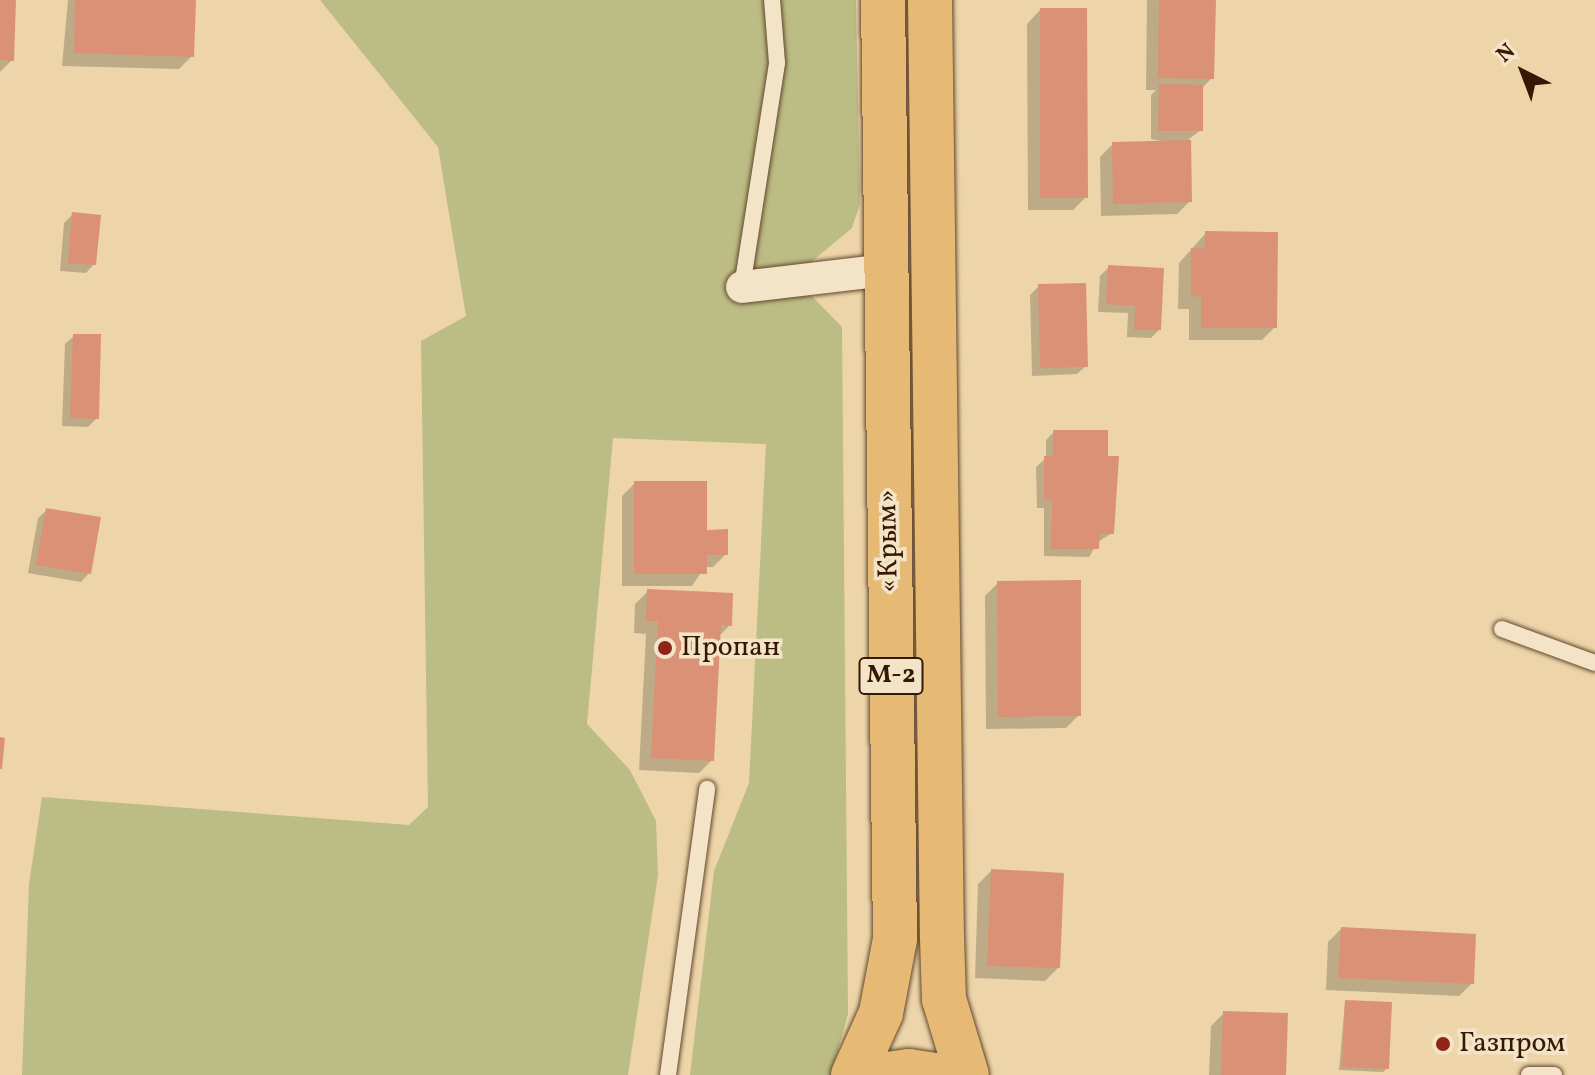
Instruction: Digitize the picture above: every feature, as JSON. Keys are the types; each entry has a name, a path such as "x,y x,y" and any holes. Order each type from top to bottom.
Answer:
{"main road":[{"name":"«Крым»","path":"853,1075 881,1013 895,939 883,0"},
{"name":"«Крым»","path":"930,0 944,999 967,1075"},
{"path":"880,1075 909,1071 935,1075"}],"street":[{"path":"742,287 886,270"}],"lane":[{"path":"742,287 777,63 772,0"},
{"path":"1502,629 1595,663"},
{"path":"668,1075 707,789"},
{"path":"1529,1075 1554,1075"}],"green space":[{"path":"320,0 856,0 860,204 852,228 799,272 804,288 842,327 848,1014 831,1075 690,1075 714,871 749,783 766,444 613,438 587,724 630,770 656,821 658,875 628,1075 22,1075 29,884 42,797 409,825 428,807 421,341 466,316 438,147"}],"building":[{"path":"0,0 16,0 14,61 0,60"},
{"path":"75,0 196,0 194,57 74,53"},
{"path":"1159,0 1216,0 1214,79 1158,78"},
{"path":"1040,8 1087,8 1088,198 1040,198"},
{"path":"1159,84 1203,85 1203,131 1158,131"},
{"path":"1191,140 1192,202 1113,204 1112,142"},
{"path":"72,212 101,215 96,265 68,263"},
{"path":"1205,231 1278,232 1277,328 1201,328 1201,297 1191,296 1191,248 1205,248"},
{"path":"1108,265 1164,268 1161,330 1134,330 1135,306 1106,304"},
{"path":"1086,283 1088,367 1040,368 1038,284"},
{"path":"73,334 101,334 99,419 70,418"},
{"path":"1053,430 1108,430 1108,456 1119,456 1114,534 1100,534 1099,549 1051,549 1052,500 1044,500 1044,456 1053,456"},
{"path":"634,481 707,481 707,530 728,529 728,555 707,555 707,574 634,574"},
{"path":"46,508 101,517 91,574 36,565"},
{"path":"1081,580 1081,716 998,717 997,581"},
{"path":"647,589 733,593 732,626 721,625 714,761 651,758 658,621 646,621"},
{"path":"0,737 5,738 2,769 0,769"},
{"path":"991,869 1064,873 1060,968 987,966"},
{"path":"1341,927 1476,934 1474,984 1338,978"},
{"path":"1345,1000 1392,1002 1389,1069 1342,1067"},
{"path":"1223,1011 1288,1013 1286,1075 1221,1075"}],"place":[{"name":"Пропан","path":"665,648"},
{"name":"Газпром","path":"1443,1044"}]}
